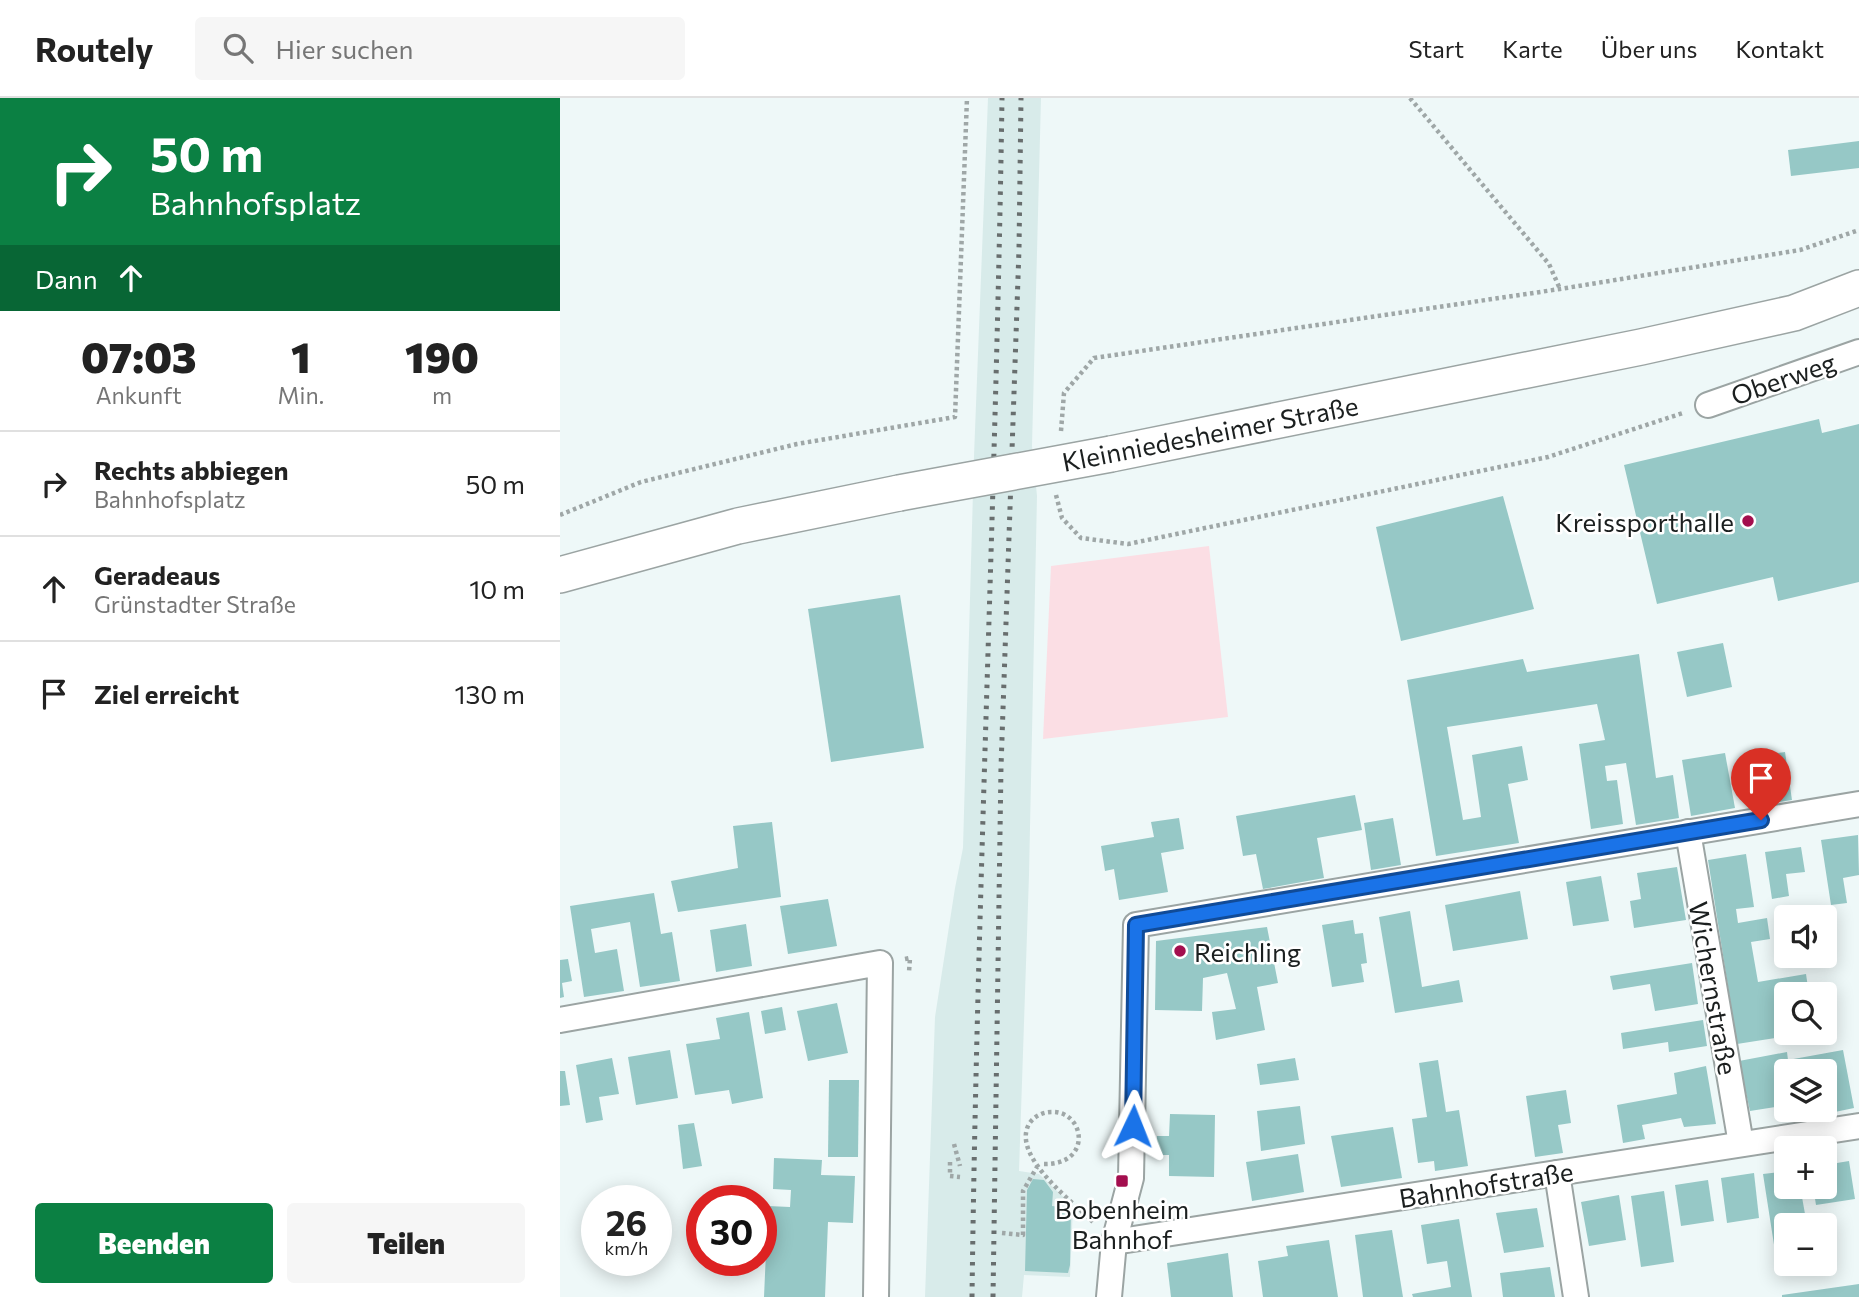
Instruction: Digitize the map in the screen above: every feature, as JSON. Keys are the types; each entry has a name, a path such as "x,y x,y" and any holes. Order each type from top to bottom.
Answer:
{"main road":[{"name":"Kleinniedesheimer Straße","path":"560,575 738,526 1641,347 1781,316 1859,288"}],"street":[{"name":"Oberweg","path":"1708,405 1859,352"},
{"path":"1109,1297 1114,1242 1132,1178 1136,925 1859,804"},
{"name":"Wichernstraße","path":"1688,832 1741,1144"},
{"path":"560,1020 880,963 876,1297"},
{"name":"Bahnhofstraße","path":"1114,1242 1859,1126"},
{"path":"1557,1173 1576,1297"}],"path":[{"path":"560,515 641,482 797,444 955,417 967,98"},
{"path":"1410,98 1549,264 1560,289"},
{"path":"1044,1164 1066,1161 1077,1149 1078,1131 1074,1123 1059,1112 1041,1114 1028,1126 1026,1144 1037,1167 1114,1242"},
{"path":"954,1144 960,1166"},
{"path":"950,1162 950,1176 960,1177"},
{"path":"1002,1233 1023,1235 1023,1191 1037,1167"}],"shaded area":[{"path":"988,98 1041,98 1032,446 1037,496 1029,875 1019,1171 1039,1174 1073,1206 1070,1277 1024,1275 1022,1297 925,1297 935,1017 963,848"},
{"path":"1209,546 1228,717 1043,739 1051,566"}],"building":[{"path":"1859,141 1859,168 1791,176 1788,150"},
{"name":"Kreissporthalle","path":"1819,419 1822,433 1859,424 1859,582 1778,601 1773,577 1657,604 1624,465"},
{"path":"1503,496 1534,609 1401,641 1376,527"},
{"path":"900,595 924,748 831,762 808,609"},
{"path":"1723,643 1732,687 1687,697 1677,652"},
{"path":"1639,654 1656,778 1673,775 1679,818 1636,825 1626,763 1605,766 1607,781 1617,780 1623,824 1591,829 1579,744 1605,740 1597,704 1447,727 1463,820 1481,817 1472,755 1522,746 1528,780 1508,784 1519,843 1436,856 1407,680 1523,659 1527,672"},
{"path":"1785,752 1792,800 1754,806 1747,757"},
{"path":"1725,753 1735,808 1691,816 1682,760"},
{"path":"1355,795 1362,830 1317,838 1324,878 1263,889 1256,854 1243,856 1236,816"},
{"path":"1179,818 1184,849 1161,853 1168,892 1119,900 1114,869 1105,871 1101,846 1154,837 1151,822"},
{"path":"1393,818 1401,865 1371,870 1364,823"},
{"path":"772,822 781,897 678,912 671,881 738,868 733,826"},
{"path":"1858,835 1859,875 1843,878 1847,903 1831,905 1821,840"},
{"path":"1801,847 1805,872 1786,874 1789,896 1772,899 1765,852"},
{"path":"1746,854 1754,907 1736,909 1738,923 1767,918 1770,939 1751,942 1758,982 1806,974 1807,982 1774,982 1774,1038 1737,1044 1708,860"},
{"path":"1677,867 1686,920 1634,928 1630,901 1641,899 1637,873"},
{"path":"1601,876 1609,921 1573,926 1566,882"},
{"path":"1520,891 1528,939 1453,951 1445,905"},
{"path":"654,893 661,934 672,932 680,981 640,987 630,922 591,929 595,953 617,949 624,991 584,997 570,906"},
{"path":"828,899 837,946 788,954 780,906"},
{"path":"1410,911 1422,987 1459,980 1463,1002 1395,1013 1379,917"},
{"path":"1353,920 1355,934 1363,933 1367,963 1361,964 1364,982 1332,987 1322,925"},
{"path":"746,924 752,966 716,972 710,930"},
{"path":"1267,927 1278,983 1257,987 1265,1030 1216,1040 1212,1012 1236,1009 1227,973 1203,978 1202,1011 1155,1010 1156,941"},
{"path":"568,959 572,981 562,983 564,997 560,998 560,960"},
{"path":"1692,963 1698,1004 1655,1011 1650,984 1613,990 1610,976"},
{"path":"837,1003 848,1053 808,1061 797,1011"},
{"path":"782,1007 786,1030 765,1034 761,1011"},
{"path":"749,1012 763,1098 732,1104 729,1090 695,1095 686,1044 720,1039 716,1018"},
{"path":"1703,1020 1707,1046 1669,1052 1668,1042 1623,1049 1621,1033"},
{"path":"670,1050 678,1098 636,1105 628,1057"},
{"path":"1843,1050 1854,1108 1837,1112 1837,1059 1794,1059"},
{"path":"1787,1052 1788,1059 1774,1059 1774,1107 1750,1111 1739,1061"},
{"path":"612,1058 619,1094 599,1097 603,1120 586,1123 576,1065"},
{"path":"1295,1058 1299,1080 1260,1085 1257,1064"},
{"path":"1438,1060 1446,1112 1459,1110 1468,1166 1435,1171 1434,1161 1418,1163 1412,1119 1427,1117 1419,1063"},
{"path":"1706,1066 1716,1124 1684,1127 1681,1118 1642,1125 1645,1139 1623,1143 1617,1105 1677,1094 1674,1073"},
{"path":"560,1071 565,1071 570,1105 560,1106"},
{"path":"829,1080 859,1080 858,1157 828,1157"},
{"path":"1566,1090 1571,1123 1558,1125 1563,1153 1535,1157 1526,1096"},
{"path":"1300,1106 1305,1144 1261,1151 1257,1111"},
{"path":"1170,1114 1215,1115 1214,1177 1169,1176 1169,1155 1157,1155 1157,1136 1169,1136"},
{"path":"694,1123 702,1166 683,1169 678,1125"},
{"path":"1393,1127 1402,1178 1341,1187 1331,1136"},
{"path":"1298,1154 1304,1192 1252,1201 1246,1162"},
{"path":"774,1158 822,1160 821,1175 855,1176 853,1223 828,1222 825,1297 764,1297 765,1276 777,1276 777,1206 790,1207 791,1190 777,1189 777,1185 773,1185"},
{"path":"1849,1161 1855,1199 1816,1205 1815,1199 1837,1199 1837,1163"},
{"path":"1754,1173 1759,1218 1727,1223 1721,1178"},
{"path":"1774,1173 1774,1199 1802,1199 1805,1213 1774,1213 1774,1245 1763,1174"},
{"path":"1033,1179 1044,1180 1053,1192 1052,1206 1071,1208 1068,1273 1025,1271 1027,1190"},
{"path":"1708,1180 1714,1221 1681,1226 1675,1185"},
{"path":"1664,1191 1674,1262 1641,1267 1631,1196"},
{"path":"1619,1195 1626,1240 1589,1246 1581,1202"},
{"path":"1537,1208 1544,1247 1504,1253 1496,1213"},
{"path":"1459,1219 1472,1297 1413,1297 1412,1294 1451,1287 1447,1261 1427,1264 1421,1225"},
{"path":"1392,1230 1403,1297 1363,1297 1355,1235"},
{"path":"1329,1240 1338,1297 1263,1297 1258,1261 1288,1256 1286,1246"},
{"path":"1228,1253 1233,1297 1171,1297 1167,1263"},
{"path":"1550,1267 1555,1297 1503,1297 1500,1273"},
{"path":"1859,1284 1859,1297 1782,1297 1782,1295"}],"railway":[{"path":"972,1297 1002,98"},
{"path":"993,1297 1001,767 1019,249 1021,98"}],"place":[{"name":"Kreissporthalle","path":"1748,521"},
{"name":"Reichling","path":"1180,951"},
{"name":"Bobenheim Bahnhof","path":"1122,1181"}],"route":[{"path":"1133,1126 1136,925 1761,820"}]}
